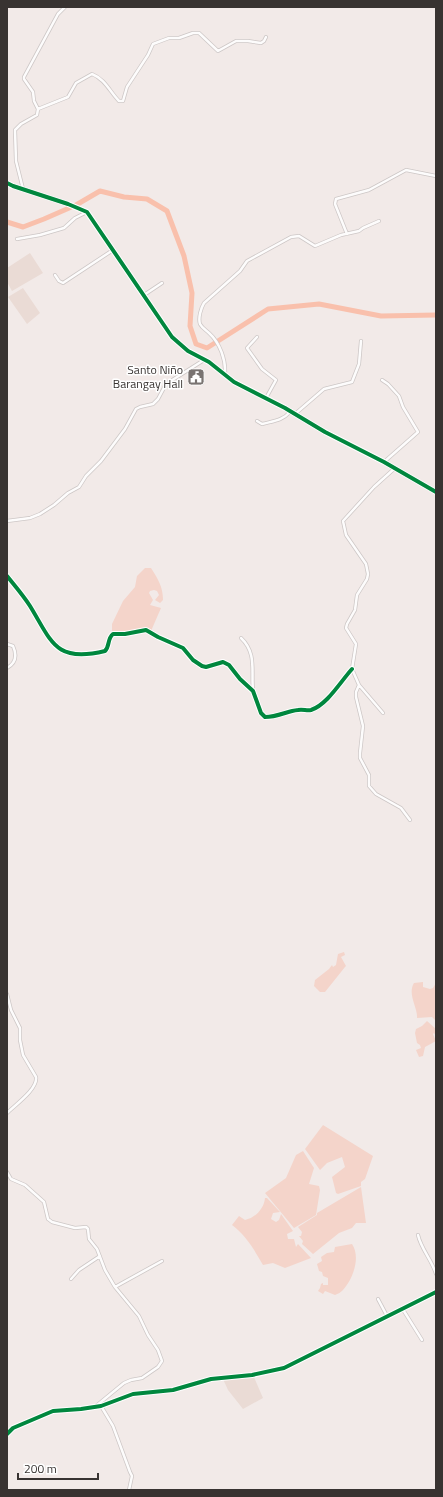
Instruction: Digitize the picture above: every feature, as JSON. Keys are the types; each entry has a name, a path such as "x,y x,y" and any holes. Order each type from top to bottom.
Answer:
{"street":[{"path":"23,189 16,161 15,130 21,124 37,115 38,109 34,101 33,92 24,77 58,14 65,7"},
{"path":"38,109 68,97 76,83 92,74 106,84 119,101 123,101 127,87 148,55 153,44 169,38 179,38 199,32 218,51 236,41 261,43 264,41 266,36"},
{"path":"347,234 335,204 336,199 369,190 406,170 436,176"},
{"path":"7,183 68,204 86,212 172,337 188,351 205,360 234,382 266,398 325,432 384,462 436,492"},
{"path":"17,240 64,228 75,218 86,212"},
{"path":"224,374 224,359 213,337 201,326 200,323 202,307 240,272 247,261 291,237 299,236 315,246 359,231 379,221"},
{"path":"55,275 59,281 63,283 113,250"},
{"path":"144,295 162,282"},
{"path":"257,337 247,348 262,369 276,380 266,398"},
{"path":"295,414 324,389 352,382 359,364 361,341"},
{"path":"7,522 35,516 54,505 68,493 79,487 86,476 101,461 125,429 136,409 153,404 158,399 166,384 205,360"},
{"path":"382,380 399,396 403,407 418,432 384,462"},
{"path":"257,422 262,424 270,420 280,420 290,412"},
{"path":"241,638 249,646 252,653 253,691 261,713 265,717 281,716 298,710 316,708 335,690 352,669 356,644 346,628 355,610 357,595 367,579 368,574 366,564 346,535 343,521 374,487 395,468"},
{"path":"7,576 29,604 51,642 66,653 79,654 105,651 107,649 109,638 113,634 125,634 146,630 183,648 193,660 202,666 206,667 223,662 226,663 253,691"},
{"path":"7,644 13,646 16,657 14,664 7,668"},
{"path":"352,669 359,685 383,713"},
{"path":"359,685 356,692 356,697 364,730 360,758 369,775 369,786 376,794 401,808 410,820"},
{"path":"7,994 11,1010 20,1028 20,1040 23,1055 37,1081 30,1091 7,1113"},
{"path":"7,1172 11,1179 25,1185 44,1202 48,1219 52,1222 75,1228 88,1229 89,1239 97,1249 104,1270 115,1287 139,1316 148,1335 158,1350 162,1361 158,1367 142,1378 124,1383 96,1406"},
{"path":"418,1235 436,1274"},
{"path":"71,1279 79,1270 100,1256"},
{"path":"115,1287 162,1261"},
{"path":"7,1434 13,1428 42,1414 53,1411 101,1406 133,1394 173,1390 211,1379 252,1376 284,1368 436,1292"},
{"path":"378,1299 387,1316"},
{"path":"402,1308 422,1340"},
{"path":"101,1406 113,1426 132,1476 129,1490"}],"shaded area":[{"path":"30,253 43,273 12,291 7,282 7,268"},
{"path":"23,288 40,313 27,324 8,297"},
{"path":"145,568 151,568 160,583 163,595 163,600 160,603 155,600 159,595 157,591 150,591 149,593 153,600 150,605 161,608 151,631 147,630 133,633 112,634 112,624 123,601 135,587 137,576"},
{"path":"344,952 345,955 341,957 346,966 325,992 320,992 314,986 315,980 332,965 333,967 336,965 338,954"},
{"path":"423,982 423,987 430,989 433,988 436,983 436,1021 432,1017 417,1018 412,996 412,987 414,983"},
{"path":"427,1021 436,1029 436,1036 434,1033 433,1034 436,1041 425,1047 423,1056 419,1057 416,1050 421,1048 417,1043 415,1033 416,1029"},
{"path":"323,1125 373,1156 365,1179 361,1182 361,1186 338,1194 336,1193 332,1177 345,1167 342,1157 327,1163 320,1170 305,1149"},
{"path":"303,1151 314,1168 309,1184 319,1186 320,1190 316,1215 294,1228 265,1193 286,1178 296,1155"},
{"path":"361,1187 366,1223 356,1223 352,1228 339,1233 313,1254 302,1244 303,1241 299,1236 301,1236 302,1232 298,1227 317,1215 317,1213"},
{"path":"265,1198 267,1198 280,1212 273,1213 271,1219 276,1222 279,1220 281,1214 293,1231 287,1234 288,1239 294,1239 296,1247 298,1244 311,1258 285,1268 273,1263 263,1265 245,1238 232,1225 239,1216 245,1220 255,1215 263,1206"},
{"path":"352,1244 355,1249 356,1261 353,1274 347,1285 335,1295 325,1291 323,1294 318,1291 321,1284 323,1283 323,1285 328,1285 328,1278 323,1276 322,1272 319,1271 317,1264 322,1261 321,1257 327,1253 334,1252 335,1247"},
{"path":"253,1375 263,1398 243,1409 228,1390 223,1379"}],"waterway":[{"path":"7,222 23,227 76,205 100,191 124,197 147,199 167,211 184,256 192,293 190,326 196,344 207,348 268,309 319,304 381,316 436,315"}],"cycle path":[{"path":"7,183 87,212 172,337 188,351 209,362 234,382 285,408 325,432 384,462 436,492"},
{"path":"7,576 27,602 50,639 65,652 88,654 105,651 113,634 125,634 146,630 183,648 193,660 202,666 206,667 223,662 229,665 240,679 253,691 261,713 265,717 300,710 311,710 317,707 328,698 352,669"},
{"path":"7,1434 13,1428 53,1411 101,1406 133,1394 173,1390 211,1379 252,1375 284,1368 436,1292"}],"place":[{"name":"Santo Niño Barangay Hall","path":"196,377"}]}
